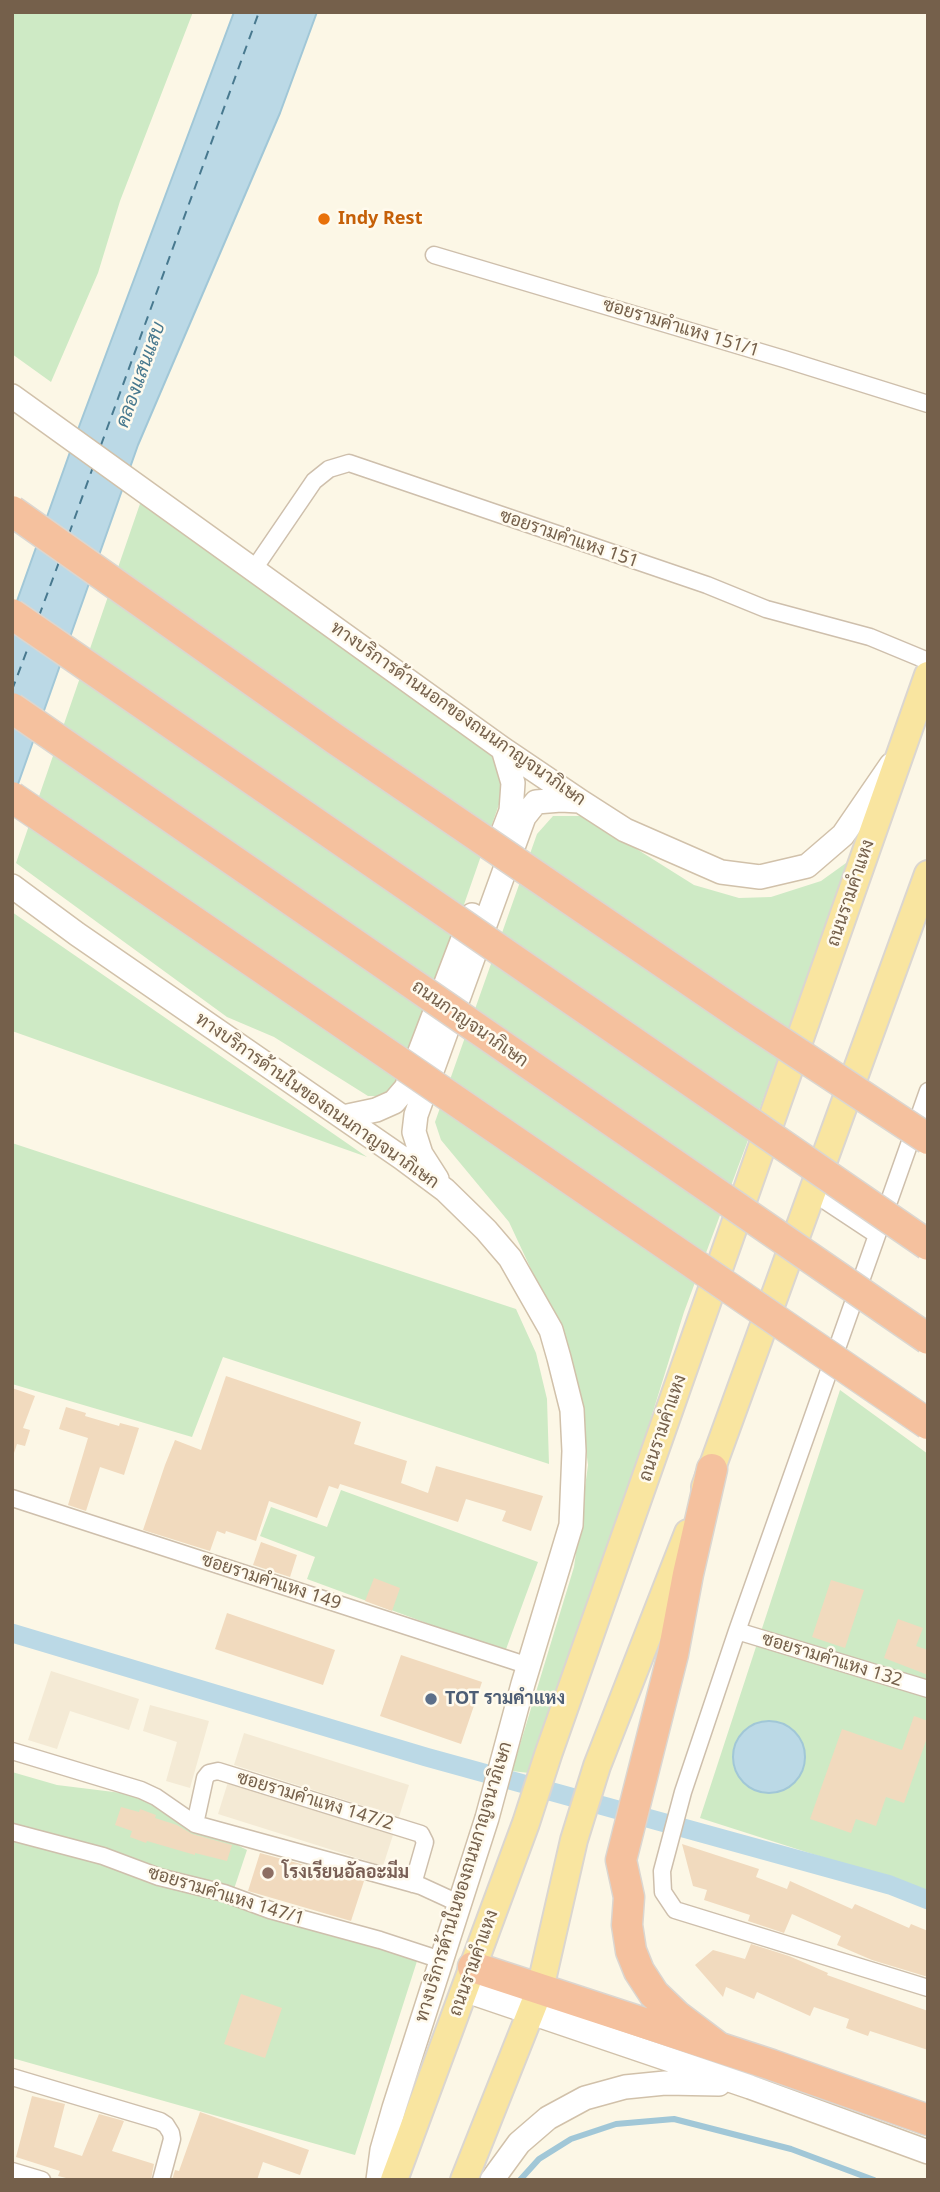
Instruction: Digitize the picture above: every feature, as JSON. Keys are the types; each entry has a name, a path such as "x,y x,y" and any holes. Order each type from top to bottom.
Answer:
{"highway":[{"path":"12,511 335,739 743,1017 928,1139"},
{"path":"12,614 928,1245"},
{"name":"ถนนกาญจนาภิเษก","path":"12,708 928,1339"},
{"path":"12,797 928,1424"},
{"path":"712,1469 673,1654 621,1860 629,1897 627,1925 631,1951 639,1972 654,1994 718,2047"},
{"path":"469,1978 536,2001 718,2047 928,2120"}],"main road":[{"name":"ทางบริการด้านนอกของถนนกาญจนาภิเษก","path":"12,396 503,749 580,801 625,830 721,872 760,877 807,866 843,835 902,749"},
{"name":"ถนนรามคำแหง","path":"394,2180 526,1823 548,1752 928,675"},
{"path":"343,1117 376,1110 394,1102 407,1088 511,811 513,783 503,749"},
{"path":"444,1190 421,1154 414,1132 416,1115 524,817 536,802 580,801"},
{"path":"464,2180 536,2001 574,1840 597,1766 712,1469 928,874"},
{"name":"ทางบริการด้านในของถนนกาญจนาภิเษก","path":"12,886 444,1190 486,1230 510,1258 551,1330 572,1410 574,1451 571,1525 486,1818 382,2150 378,2180"},
{"path":"536,2001 750,2087 928,2152"},
{"path":"492,2180 519,2143 548,2118 585,2098 625,2087 665,2083 750,2087"}],"street":[{"name":"ซอยรามคำแหง 151/1","path":"434,255 928,404"},
{"name":"ซอยรามคำแหง 151","path":"254,569 314,481 329,469 349,463 707,585 766,609 870,637 928,661"},
{"path":"928,1091 737,1630 683,1792 662,1871 663,1892 675,1910 928,1988"},
{"path":"812,1192 877,1236"},
{"name":"ซอยรามคำแหง 149","path":"12,1498 528,1667"},
{"name":"ซอยรามคำแหง 132","path":"737,1630 928,1689"},
{"path":"12,1751 141,1790 195,1824 413,1884 458,1903"},
{"name":"ซอยรามคำแหง 147/2","path":"195,1824 205,1778 209,1773 218,1771 421,1835 425,1842 413,1884"},
{"name":"ซอยรามคำแหง 147/1","path":"12,1832 103,1856 159,1877 224,1893 270,1910 441,1960"},
{"path":"12,2077 166,2125 172,2139 161,2180"},
{"path":"12,2171 42,2180"}],"shaded area":[{"path":"51,1671 139,1699 129,1730 70,1711 57,1749 28,1740"},
{"path":"150,1705 209,1721 190,1788 166,1781 177,1742 143,1731"},
{"path":"244,1733 409,1785 399,1817 234,1765"},
{"path":"228,1782 393,1835 383,1866 218,1814"}],"green space":[{"path":"12,12 193,12 120,201 98,273 51,382 12,354"},
{"path":"142,498 496,756 504,790 402,1082 387,1096 368,1096 274,1037 227,1017 16,863"},
{"path":"553,816 584,816 694,885 739,898 771,897 821,881 853,858 684,1312 609,1553 529,1773 512,1771 574,1567 588,1465 577,1380 558,1327 509,1222 441,1140 435,1122 537,834"},
{"path":"12,912 367,1157 12,1031"},
{"path":"12,1143 516,1309 536,1353 547,1399 549,1464 223,1357 192,1437 12,1384"},
{"path":"840,1390 928,1454 928,1891 700,1818"},
{"path":"341,1490 538,1562 505,1652 307,1579 315,1557 260,1536 271,1507 327,1527"},
{"path":"12,1772 57,1785 138,1795 247,1850 230,1901 418,1958 355,2155 12,2058"}],"water":[{"name":"คลองแสนแสบ","path":"234,12 317,12 280,113 138,445 12,801 12,615 80,424"},
{"path":"769,1721 789,1727 799,1737 805,1757 799,1777 789,1787 769,1793 749,1787 739,1777 733,1757 739,1737 749,1727"}],"building":[{"path":"226,1376 361,1422 354,1444 407,1461 401,1483 428,1493 436,1466 543,1496 531,1531 502,1521 506,1511 466,1499 458,1522 340,1484 338,1489 329,1486 317,1518 269,1501 256,1541 226,1531 225,1534 217,1531 210,1551 143,1530 175,1440 201,1450"},
{"path":"12,1388 35,1396 23,1428 30,1430 25,1446 17,1444 14,1453 12,1452"},
{"path":"66,1407 119,1426 120,1423 139,1428 124,1475 100,1467 86,1511 68,1505 88,1438 59,1429"},
{"path":"261,1542 297,1555 290,1577 253,1565"},
{"path":"374,1578 400,1588 392,1611 365,1601"},
{"path":"831,1580 864,1590 845,1648 812,1637"},
{"path":"227,1613 335,1650 323,1685 215,1649"},
{"path":"898,1619 923,1628 916,1646 928,1650 928,1675 884,1658"},
{"name":"TOT รามคำแหง","path":"401,1655 482,1682 461,1744 380,1716"},
{"path":"914,1716 928,1721 928,1735 904,1803 886,1797 876,1826 856,1819 851,1833 810,1819 842,1729 902,1750"},
{"path":"121,1807 139,1812 140,1809 192,1834 232,1845 227,1861 130,1837 132,1831 115,1825"},
{"path":"682,1844 759,1869 756,1877 787,1889 790,1881 852,1909 855,1904 909,1928 911,1924 928,1931 928,1977 872,1960 837,1945 841,1936 792,1914 784,1933 748,1921 750,1915 704,1900 707,1890 693,1886"},
{"path":"260,1853 364,1881 351,1921 248,1891"},
{"path":"751,1944 789,1956 828,1973 827,1975 928,2011 928,2050 870,2031 868,2036 846,2028 849,2019 814,2007 810,2016 757,1992 754,1999 726,1987 723,1997 695,1965 713,1950 745,1959"},
{"path":"241,1994 282,2008 265,2058 224,2044"},
{"path":"32,2096 65,2104 54,2147 82,2156 99,2114 124,2121 112,2151 154,2164 151,2180 74,2180 58,2176 60,2171 16,2157"},
{"path":"200,2112 309,2150 300,2175 263,2162 257,2180 172,2180 175,2170 179,2171"}],"waterway":[{"path":"12,1633 426,1757 890,1885 928,1900"},
{"path":"520,2180 539,2159 571,2139 616,2124 674,2119 791,2149 874,2180"}],"ferry route":[{"path":"101,445 259,12"},
{"path":"69,534 93,467"},
{"path":"39,616 59,562"},
{"path":"12,690 29,645"}],"place":[{"name":"Indy Rest","path":"324,219"},
{"name":"TOT รามคำแหง","path":"431,1699"},
{"name":"โรงเรียนอัลอะมีม","path":"268,1873"}]}
